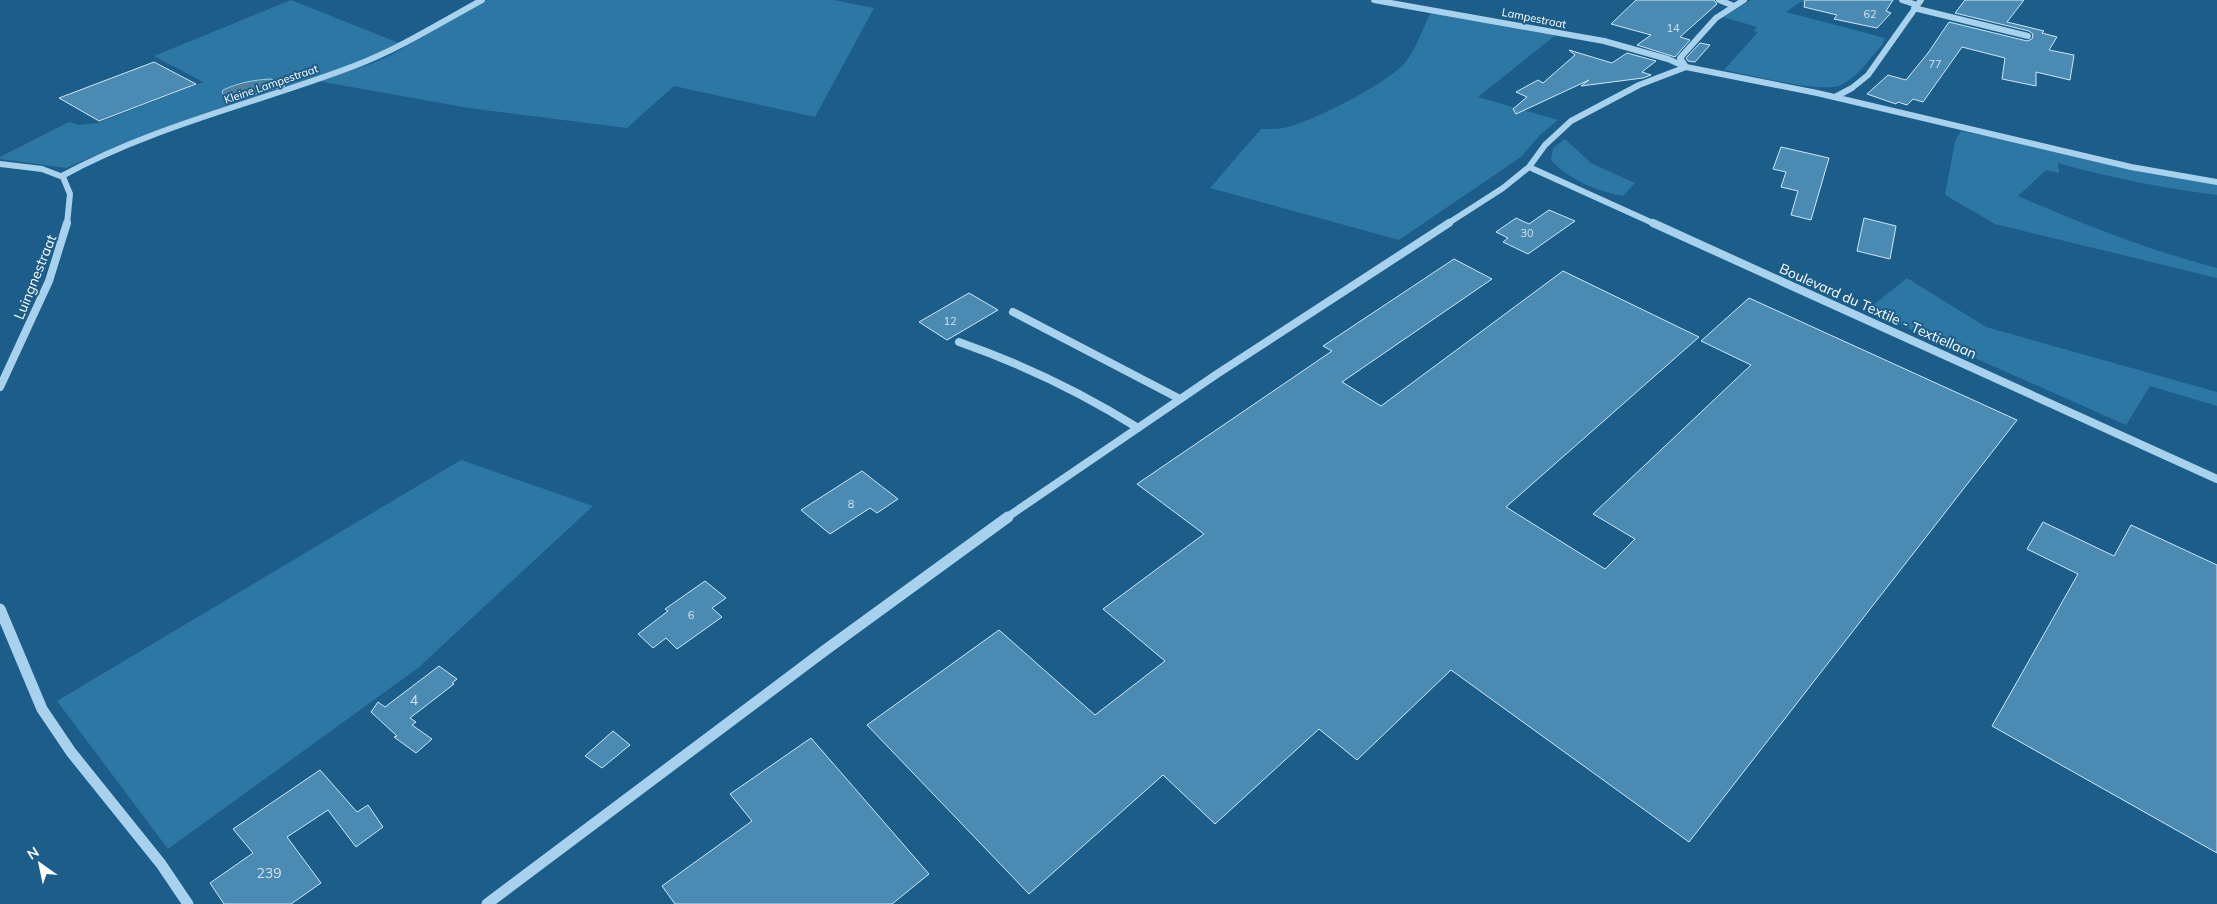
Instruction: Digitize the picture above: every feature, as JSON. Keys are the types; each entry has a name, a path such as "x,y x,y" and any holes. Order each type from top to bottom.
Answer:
{"street":[{"name":"Kleine Lampestraat","path":"62,176 121,147 376,57 482,0"},
{"name":"Lampestraat","path":"1374,0 1604,41 1668,59 1686,67 1835,97 2113,163 2169,175 2217,182"},
{"path":"1719,0 1734,6"},
{"path":"487,904 937,568 1180,399 1322,304 1503,188 1529,167 1545,145 1571,121 1639,85 1686,67 1680,58 1716,18 1744,0"},
{"path":"1902,0 2028,36"},
{"path":"1835,97 1852,88 1868,75 1917,4"},
{"path":"0,164 50,171 62,176"},
{"name":"Boulevard du Textile - Textiellaan","path":"1529,167 2217,479"},
{"name":"Luingnestraat","path":"0,387 34,317 66,235 70,196 67,182 62,176"},
{"path":"1013,312 1180,399"},
{"path":"959,342 998,355 1094,402 1138,428"},
{"path":"0,608 42,709 71,752 161,864 188,904"}],"shaded area":[{"path":"291,0 399,43 363,60 288,87 283,83 239,98 269,90 273,92 122,144 66,168 0,159 0,157 69,122 79,125 98,123 203,82 154,56"},
{"path":"487,0 833,0 874,8 815,117 674,86 627,128 469,108 318,81 371,64 393,54"},
{"path":"1751,0 1805,0 1829,10 1800,2 1786,12 1885,38 1882,45 1852,78 1841,85 1831,87 1802,85 1724,70 1758,32 1753,31 1757,27 1723,17"},
{"path":"1431,12 1557,34 1478,97 1558,120 1540,135 1521,157 1399,240 1210,188 1261,129 1284,128 1312,118 1348,101 1395,72 1405,63 1413,51"},
{"path":"270,79 279,81 285,86 239,98 226,97 222,93 223,90 240,84"},
{"path":"1961,131 2217,183 2217,195 2137,182 2058,163 2059,173 2046,170 2018,196 2116,236 2217,268 2217,278 1995,224 1945,195 1955,141"},
{"path":"1565,139 1591,163 1635,183 1623,196 1594,188 1575,179 1551,160 1553,148"},
{"path":"1907,278 1986,327 2217,392 2217,406 2150,386 2126,425 1867,310"},
{"path":"461,460 593,506 418,668 168,849 57,701"}],"building":[{"path":"1636,0 1714,0 1717,4 1680,37 1690,40 1675,57 1637,45 1651,35 1611,24"},
{"path":"1805,0 1893,0 1886,11 1891,13 1877,28 1834,19 1837,15 1804,7"},
{"path":"1965,0 2024,0 2007,22 2044,31 2042,33 2057,37 2049,50 2074,55 2070,80 2036,72 2036,86 2002,79 2005,58 1962,47 1923,102 1913,99 1907,105 1898,102 1896,104 1867,94 1888,75 1906,80 1928,53 1949,22 2027,41 2032,39 2033,34 2029,31 1955,13"},
{"path":"1700,43 1710,45 1695,62 1688,61 1686,58"},
{"path":"1569,50 1612,63 1627,53 1656,61 1642,72 1651,75 1643,78 1581,86 1589,80 1516,114 1513,109 1527,97 1516,92 1538,80 1543,83 1575,55"},
{"path":"154,62 196,84 99,121 59,98"},
{"path":"1781,147 1829,158 1811,220 1791,215 1798,191 1781,187 1786,172 1773,169"},
{"path":"1549,210 1575,221 1528,254 1503,242 1508,238 1496,232 1516,218 1529,224"},
{"path":"1864,218 1896,226 1890,259 1857,251"},
{"path":"1454,259 1492,279 1342,382 1381,406 1563,271 1699,337 1506,507 1605,569 1635,539 1593,514 1751,365 1701,341 1749,298 2017,420 1689,842 1451,670 1357,760 1319,729 1215,824 1163,775 1029,894 867,725 999,630 1095,715 1165,661 1103,609 1204,534 1137,484 1332,351 1323,346"},
{"path":"969,293 998,310 947,340 919,322"},
{"path":"862,471 898,499 877,513 870,508 830,534 801,510"},
{"path":"2043,522 2114,556 2131,525 2217,565 2217,853 1992,726 2078,574 2027,549"},
{"path":"705,581 726,598 712,608 722,617 677,649 666,638 653,648 638,634 668,611 665,609"},
{"path":"439,666 457,679 452,683 454,684 410,718 416,722 412,725 432,739 416,753 394,737 397,736 371,712 378,702 385,707"},
{"path":"613,731 630,745 602,768 585,756"},
{"path":"811,738 929,874 892,904 675,904 662,886 752,821 730,794"},
{"path":"320,770 357,812 368,805 383,827 356,847 328,810 287,837 321,883 291,904 224,904 210,883 253,853 233,829"}]}
